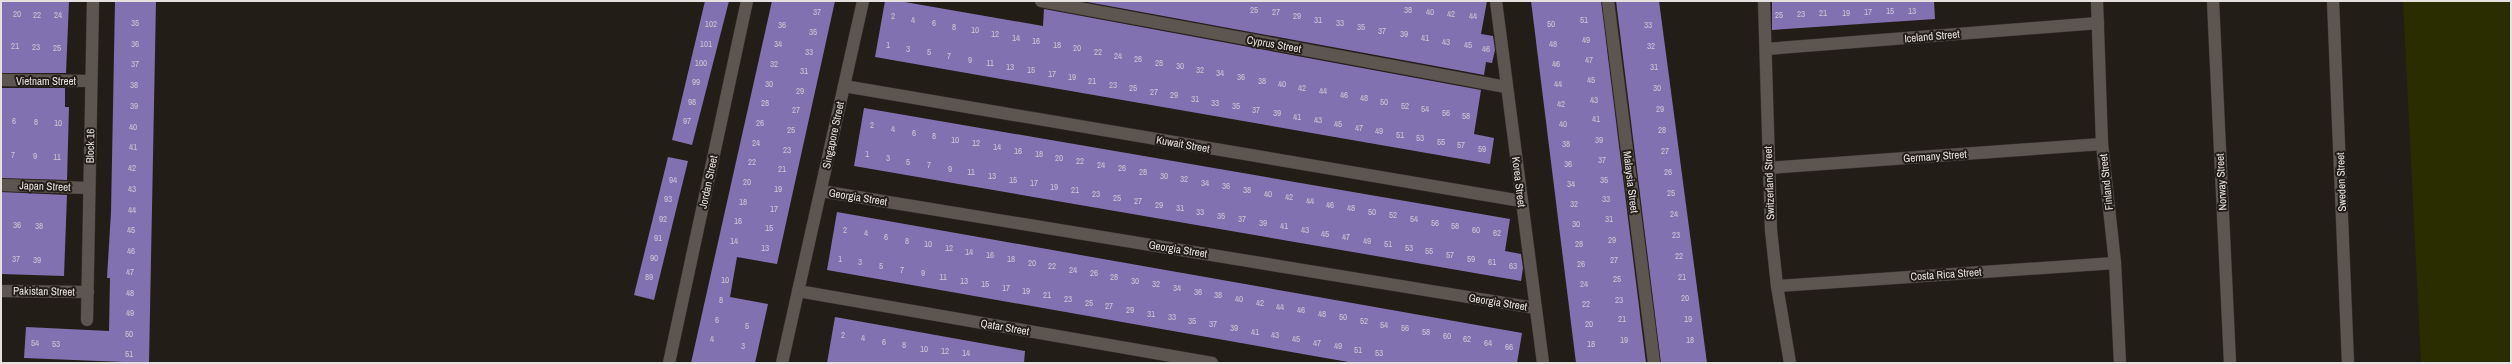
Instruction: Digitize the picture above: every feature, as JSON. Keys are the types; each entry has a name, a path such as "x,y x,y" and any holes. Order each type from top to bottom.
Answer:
{"street":[{"name":"Block 16","path":"87,320 93,1"},
{"name":"Jordan Street","path":"669,363 746,1"},
{"name":"Singapore Street","path":"782,363 863,1"},
{"name":"Cyprus Street","path":"1041,1 1506,87"},
{"name":"Korea Street","path":"1496,1 1543,363"},
{"name":"Malaysia Street","path":"1608,1 1654,363"},
{"name":"Switzerland Street","path":"1764,1 1771,230 1777,286 1790,363"},
{"name":"Finland Street","path":"2097,1 2102,144 2115,263 2120,363"},
{"name":"Norway Street","path":"2213,1 2230,363"},
{"name":"Sweden Street","path":"2333,1 2348,363"},
{"name":"Iceland Street","path":"1766,49 2098,23"},
{"name":"Vietnam Street","path":"1,80 91,81"},
{"name":"Kuwait Street","path":"844,86 1521,201"},
{"name":"Germany Street","path":"1768,168 2102,144"},
{"name":"Japan Street","path":"1,185 90,188"},
{"name":"Georgia Street","path":"821,191 1535,308"},
{"name":"Costa Rica Street","path":"1777,286 2115,263"},
{"name":"Pakistan Street","path":"1,291 88,292"},
{"name":"Qatar Street","path":"798,291 1212,363"}],"green space":[{"path":"2403,1 2511,1 2511,363 2421,363"}],"building":[{"path":"1,1 69,1 66,73 1,73"},
{"path":"115,1 156,1 149,363 24,358 26,327 109,331 110,278 107,278 111,212"},
{"path":"705,1 729,1 692,145 672,140"},
{"path":"772,1 835,1 777,264 737,257 730,297 768,304 755,363 691,363"},
{"path":"885,1 899,1 1043,26 1044,9 1481,90 1474,134 1494,138 1490,164 875,57"},
{"path":"1082,1 1487,1 1481,34 1493,36 1495,50 1492,63 1486,62 1484,75"},
{"path":"1531,1 1601,1 1646,363 1576,363"},
{"path":"1616,1 1659,1 1707,363 1661,363"},
{"path":"1772,1 1934,1 1935,19 1772,30"},
{"path":"1,88 65,88 65,107 69,107 67,180 1,178"},
{"path":"864,108 1510,219 1505,251 1521,254 1523,268 1521,281 854,166"},
{"path":"668,157 688,161 654,300 634,295"},
{"path":"1,192 67,195 64,276 1,274"},
{"path":"837,212 1522,333 1517,363 1354,363 827,270"},
{"path":"835,317 1025,351 1024,363 827,363"}]}
